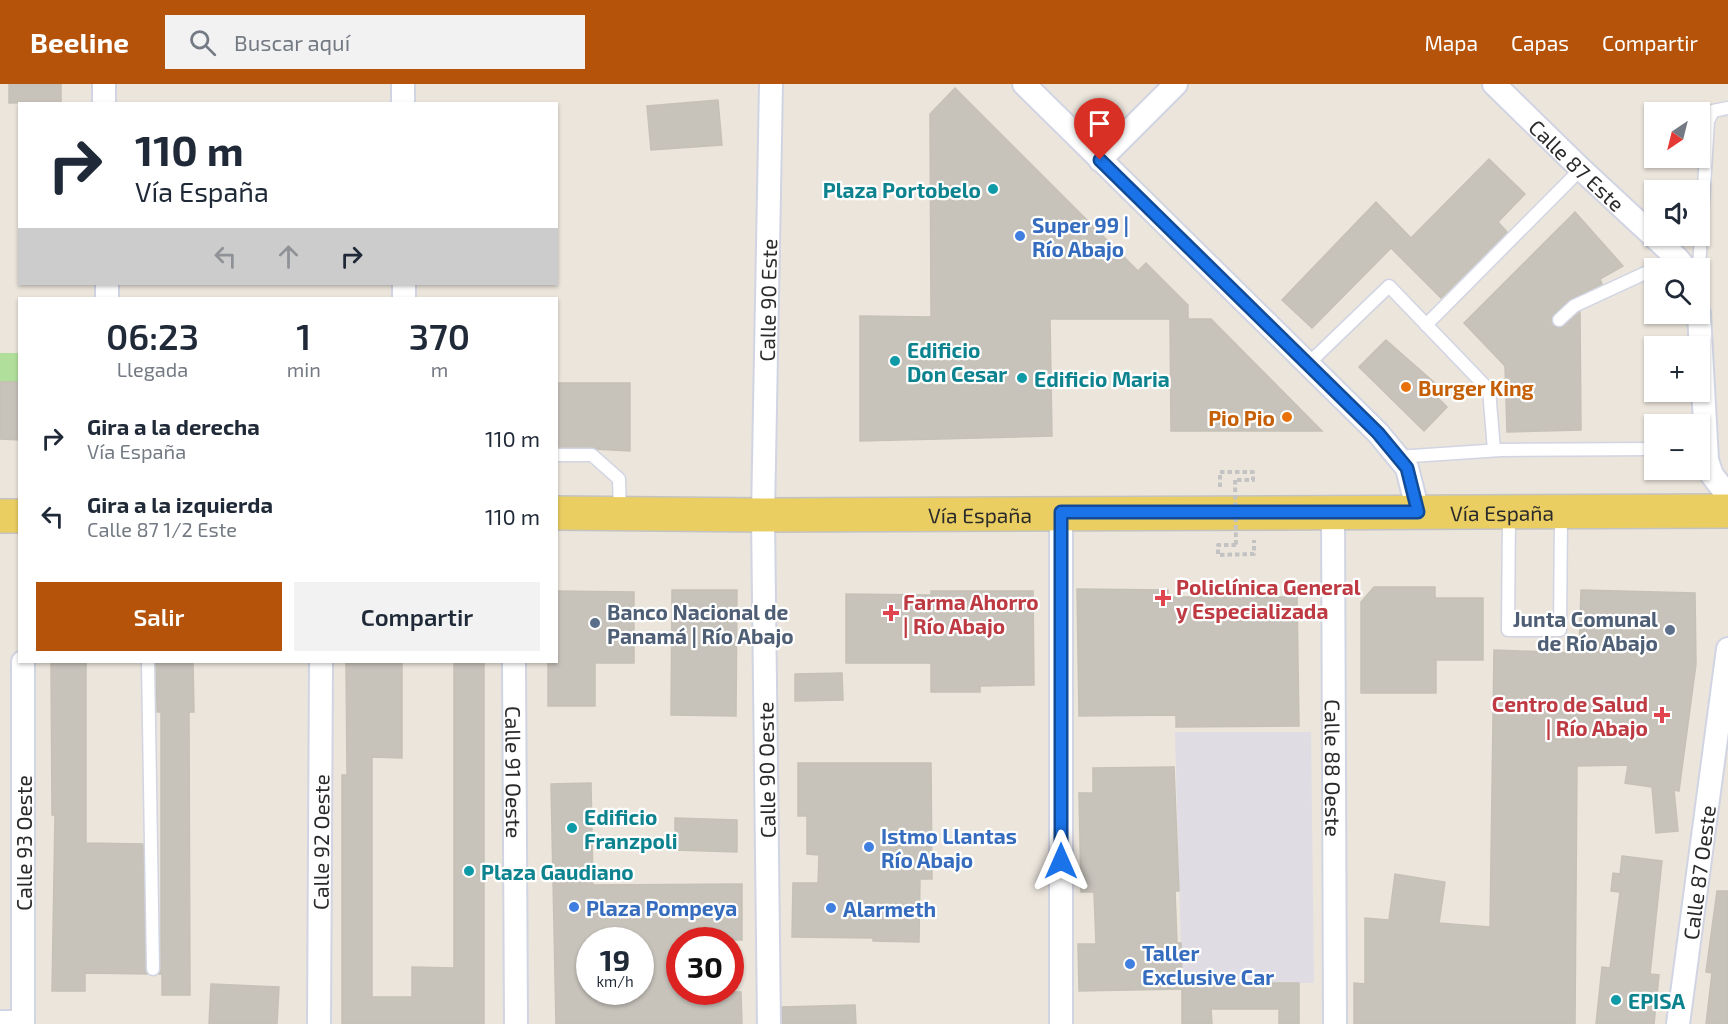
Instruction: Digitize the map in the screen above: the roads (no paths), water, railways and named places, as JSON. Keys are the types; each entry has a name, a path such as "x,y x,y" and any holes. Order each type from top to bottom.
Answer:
{"main road":[{"name":"Vía España","path":"558,513 763,515 1728,511"},
{"path":"0,516 18,516"}],"street":[{"path":"104,84 104,102"},
{"path":"402,84 403,102"},
{"name":"Calle 90 Este","path":"763,515 771,84"},
{"path":"1024,84 1378,433 1407,468 1418,512"},
{"path":"1100,160 1176,84"},
{"name":"Calle 87 Este","path":"1494,84 1581,169 1679,258"},
{"path":"1699,324 1702,414"},
{"path":"1710,469 1728,496"},
{"path":"1061,512 1061,1024"},
{"name":"Calle 88 Oeste","path":"1333,512 1335,1024"},
{"name":"Calle 90 Oeste","path":"763,515 769,1024"},
{"name":"Calle 87 Oeste","path":"1678,1024 1728,649"},
{"name":"Calle 93 Oeste","path":"23,663 23,1023"},
{"name":"Calle 92 Oeste","path":"319,1024 321,663"},
{"name":"Calle 91 Oeste","path":"514,663 516,1024"},
{"path":"0,1022 23,1023"}],"lane":[{"path":"1688,258 1708,121 1713,111 1728,108"},
{"path":"1426,325 1581,169"},
{"path":"1559,320 1575,306 1644,274"},
{"path":"1308,364 1389,286 1489,390 1494,450"},
{"path":"1397,457 1494,450 1644,449"},
{"path":"558,455 592,455 619,478 620,513"},
{"path":"1509,511 1508,630 1560,630 1561,511"},
{"path":"148,663 153,969"}],"place":[{"name":"Plaza Portobelo","path":"993,189"},
{"name":"Super 99 | Río Abajo","path":"1020,236"},
{"name":"Edificio Don Cesar","path":"895,361"},
{"name":"Edificio Maria","path":"1022,378"},
{"name":"Burger King","path":"1406,387"},
{"name":"Pio Pio","path":"1287,417"},
{"name":"Policlínica General y Especializada","path":"1163,598"},
{"name":"Farma Ahorro | Río Abajo","path":"891,613"},
{"name":"Banco Nacional de Panamá | Río Abajo","path":"595,623"},
{"name":"Junta Comunal de Río Abajo","path":"1670,630"},
{"name":"Centro de Salud | Río Abajo","path":"1662,715"},
{"name":"Edificio Franzpoli","path":"572,828"},
{"name":"Istmo Llantas Río Abajo","path":"869,847"},
{"name":"Plaza Gaudiano","path":"469,871"},
{"name":"Plaza Pompeya","path":"574,907"},
{"name":"Alarmeth","path":"831,908"},
{"name":"Taller Exclusive Car","path":"1130,964"},
{"name":"EPISA","path":"1616,1000"}]}
